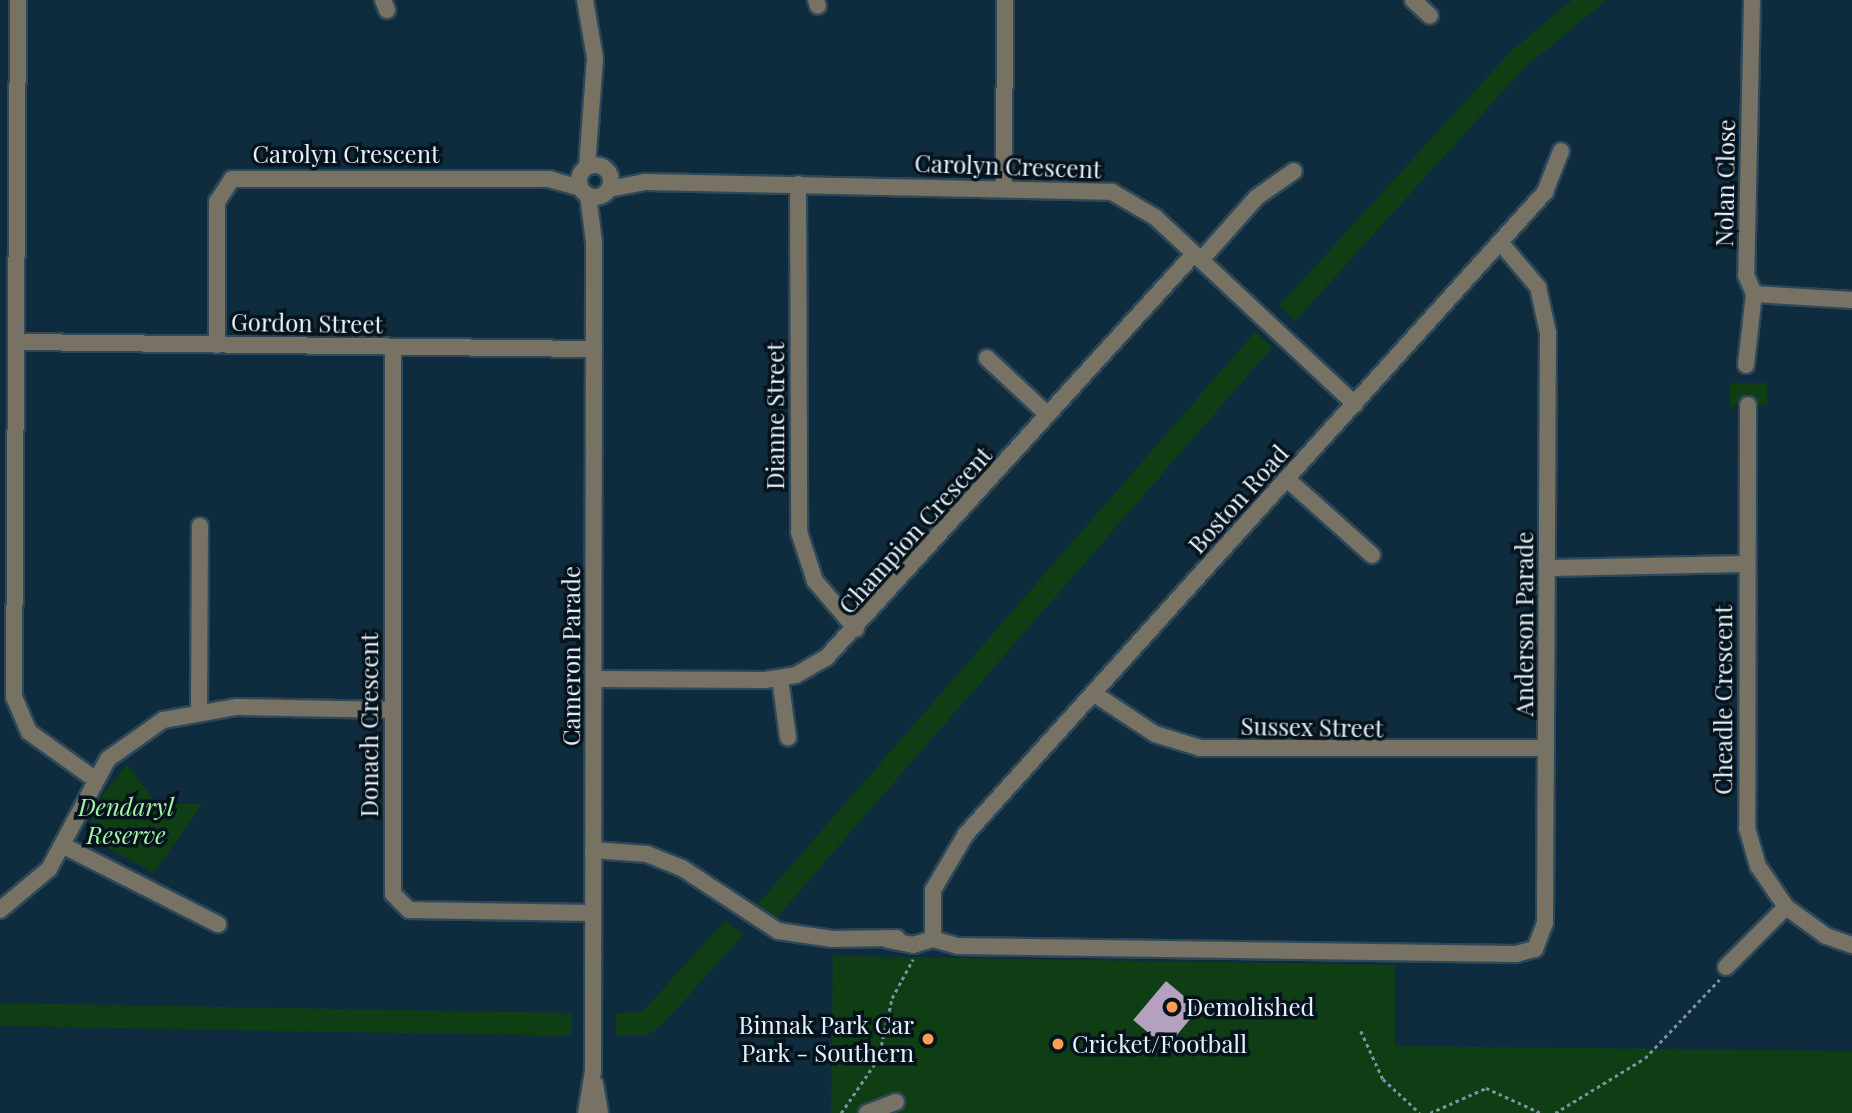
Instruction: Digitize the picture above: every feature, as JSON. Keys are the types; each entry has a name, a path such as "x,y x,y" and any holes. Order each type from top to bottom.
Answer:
{"street":[{"path":"18,0 20,342 13,447 14,697 29,732 93,778"},
{"path":"1004,187 1005,0"},
{"path":"1413,0 1430,16"},
{"name":"Nolan Close","path":"1746,365 1754,294 1746,275 1752,0"},
{"name":"Cameron Parade","path":"589,2 595,180 593,1071 600,1113"},
{"name":"Boston Road","path":"933,931 942,874 966,834 1545,192 1561,151"},
{"name":"Champion Crescent","path":"594,679 780,678 826,658 856,629 1048,415 1198,257 1257,197 1294,171"},
{"name":"Carolyn Crescent","path":"217,345 217,202 232,179 549,179 1004,187 1123,195 1198,257 1358,401"},
{"name":"Dianne Street","path":"798,184 799,531 815,581 856,629"},
{"name":"Anderson Parade","path":"593,856 666,862 778,931 888,940 913,946 933,931 957,946 988,943 1478,950 1525,954 1542,940 1547,563 1544,308 1532,276 1496,246"},
{"path":"1754,294 1852,300"},
{"name":"Gordon Street","path":"20,342 594,349"},
{"name":"Donach Crescent","path":"393,347 392,885 399,905 420,911 593,913"},
{"path":"987,358 1048,415"},
{"name":"Cheadle Crescent","path":"1748,405 1747,828 1758,866 1786,907 1826,936 1852,945"},
{"path":"1287,479 1372,555"},
{"path":"199,710 200,526"},
{"path":"1547,563 1746,564"},
{"path":"780,678 788,737"},
{"name":"Sussex Street","path":"1098,688 1137,722 1200,748 1546,753"},
{"path":"0,910 35,883 64,846 93,778 145,729 199,710 392,709"},
{"path":"64,846 218,924"},
{"path":"1726,967 1786,907"},
{"name":"Cameron Parade","path":"586,1113 593,1071"},
{"path":"867,1113 896,1102"}],"path":[{"path":"841,1113 877,1059 892,998 914,956"},
{"path":"1555,1113 1645,1058 1716,987 1726,967"},
{"path":"1361,1031 1382,1079 1420,1113"},
{"path":"1430,1113 1486,1088 1541,1113"}],"green space":[{"path":"1572,0 1607,0 1524,68 1295,321 1279,306 1511,51"},
{"path":"1255,332 1272,347 775,919 758,904"},
{"path":"1730,383 1767,383 1767,405 1730,405"},
{"name":"Dendaryl Reserve","path":"127,764 157,804 202,804 154,873 92,840 88,829 101,797"},
{"path":"725,921 744,934 660,1027 648,1035 616,1035 616,1013 642,1012"},
{"path":"833,956 1395,965 1395,1046 1852,1051 1852,1113 831,1113"},
{"path":"0,1003 572,1013 572,1036 0,1026"}],"building":[{"name":"Demolished","path":"1166,981 1199,1009 1166,1048 1133,1020"}],"place":[{"name":"Demolished","path":"1172,1007"},
{"name":"Binnak Park Car Park - Southern","path":"928,1039"},
{"name":"Cricket/Football","path":"1058,1044"}]}
